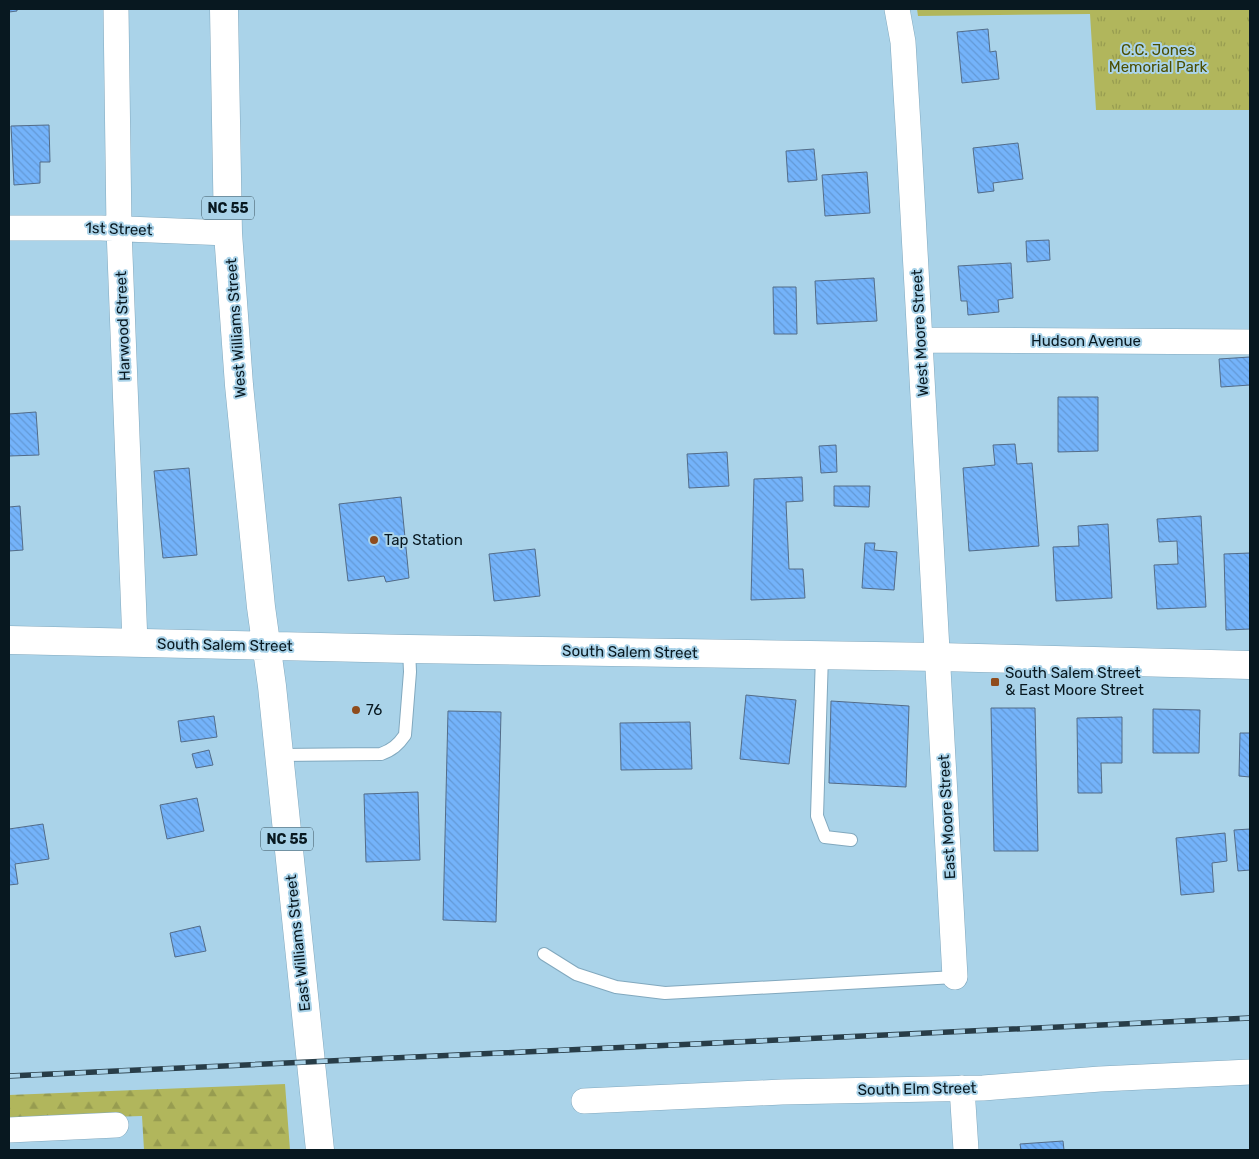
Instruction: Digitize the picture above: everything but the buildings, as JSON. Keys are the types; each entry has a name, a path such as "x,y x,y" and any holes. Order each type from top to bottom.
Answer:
{"main road":[{"name":"West Williams Street","path":"224,9 228,233 239,385 266,646"},
{"name":"South Salem Street","path":"9,640 409,649 939,657 1250,665"},
{"name":"East Williams Street","path":"266,646 320,1150"}],"street":[{"name":"Harwood Street","path":"116,9 119,229 135,642"},
{"name":"West Moore Street","path":"898,9 903,42 939,657"},
{"name":"1st Street","path":"9,228 119,229 228,233"},
{"name":"Hudson Avenue","path":"921,340 1250,342"},
{"name":"East Moore Street","path":"939,657 956,977"},
{"name":"South Elm Street","path":"584,1101 782,1092 983,1088 1100,1079 1250,1072"},
{"path":"962,1088 966,1150"},
{"path":"9,1130 116,1126"}],"lane":[{"path":"279,756 381,754 392,750 405,735 410,672 409,649"},
{"path":"822,655 817,816 825,837 851,840"},
{"path":"544,954 576,974 616,987 665,993 956,977"}],"green space":[{"name":"C.C. Jones Memorial Park","path":"917,9 1250,9 1250,110 1096,110 1090,14 918,16"},
{"path":"285,1084 290,1150 144,1150 142,1116 9,1120 9,1095"}],"railway":[{"path":"9,1076 1250,1018"}],"place":[{"name":"Tap Station","path":"374,540"},
{"name":"South Salem Street & East Moore Street","path":"995,682"},
{"name":"76","path":"356,710"}]}
